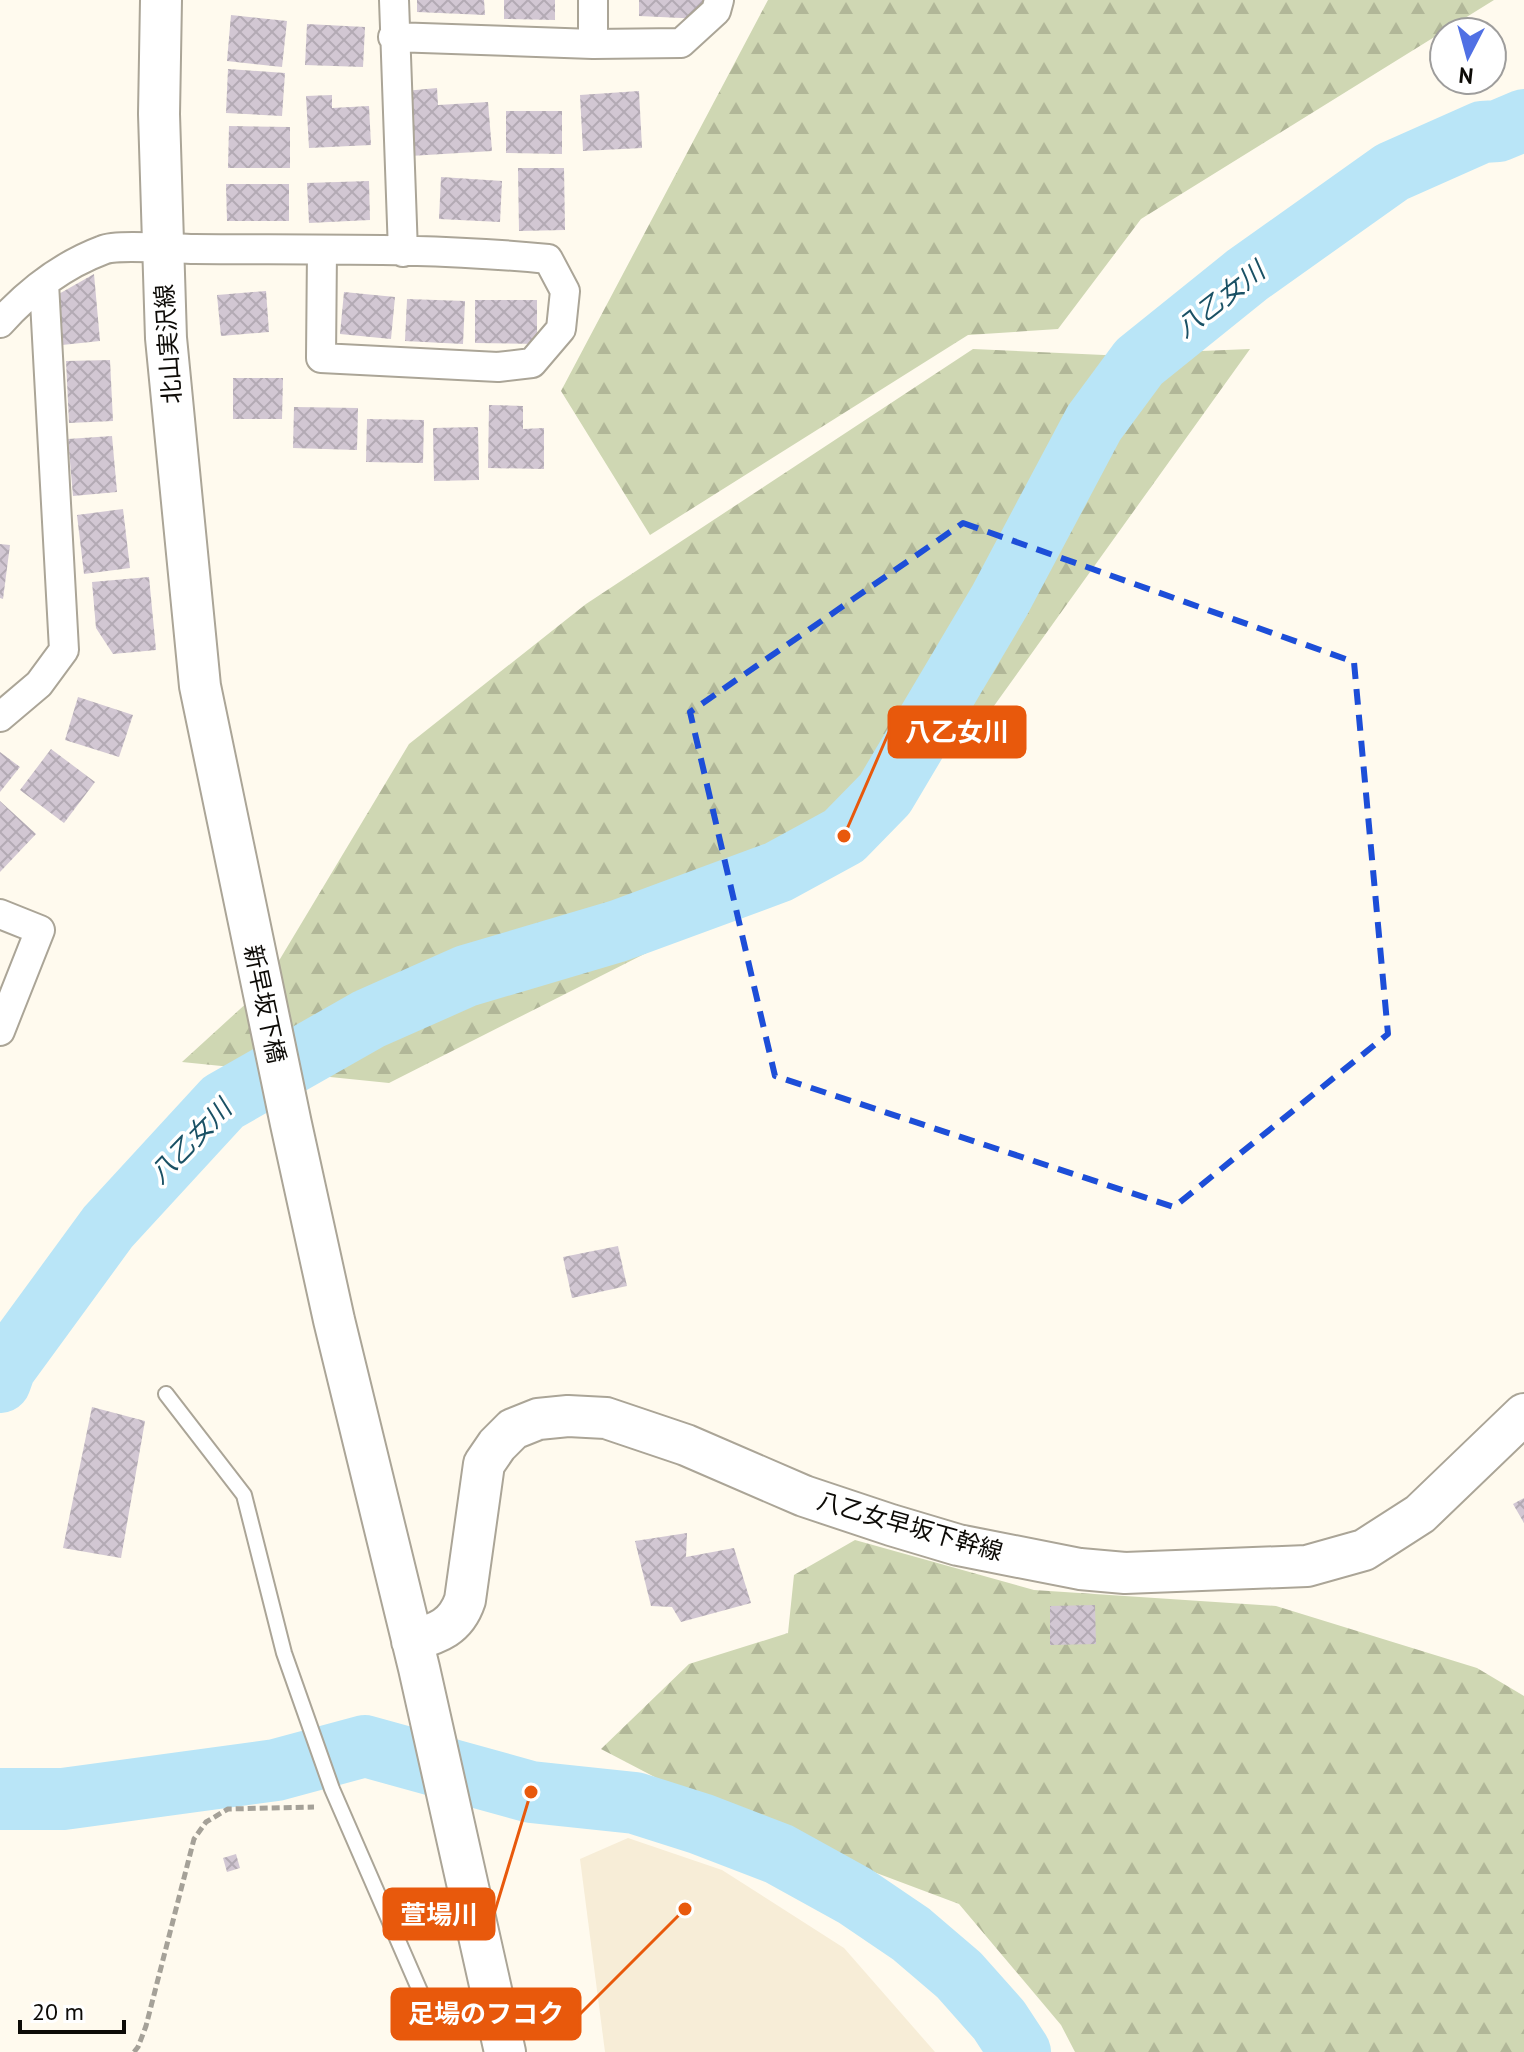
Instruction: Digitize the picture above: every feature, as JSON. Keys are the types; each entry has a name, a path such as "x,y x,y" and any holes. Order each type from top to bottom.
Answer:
{"street":[{"name":"北山実沢線","path":"161,0 159,114 166,338 200,686"},
{"path":"394,0 403,252"},
{"path":"593,0 593,44"},
{"path":"393,37 593,44 681,43 716,11 719,0"},
{"path":"0,323 25,295 70,266 106,248 322,250 509,255 548,259 565,291 561,329 532,363 498,367 321,358 322,250"},
{"path":"0,717 39,684 64,650 44,283"},
{"name":"新早坂下橋","path":"200,686 334,1320 416,1655 494,2002"},
{"path":"0,914 40,930 0,1031"},
{"name":"八乙女早坂下幹線","path":"416,1655 460,1616 465,1600 484,1464 513,1429 538,1419 568,1416 606,1418 686,1445 804,1496 958,1545 1065,1566 1125,1573 1307,1566 1364,1550 1420,1514 1524,1414"},
{"path":"494,2002 505,2052"}],"lane":[{"path":"166,1394 244,1495 284,1653 332,1789 430,2014 494,2002"}],"path":[{"path":"134,2052 146,2026 194,1839 206,1822 228,1809 339,1807"}],"highlighted area":[{"path":"963,523 1354,662 1388,1034 1174,1207 775,1076 690,712"}],"shaded area":[{"path":"628,1838 722,1870 844,1948 935,2052 605,2052 580,1859"}],"green space":[{"path":"768,0 1494,0 1468,16 1428,16 1428,41 1141,219 1058,329 968,335 650,535 561,391"},
{"path":"973,349 1104,355 1250,349 981,724 672,940 389,1083 182,1062 262,989 409,744 586,604"},
{"path":"855,1540 1034,1590 1276,1606 1477,1668 1524,1696 1524,2052 1075,2052 1061,2025 959,1904 741,1822 601,1749 689,1664 788,1633 794,1575"}],"building":[{"path":"417,0 484,0 485,15 417,12"},
{"path":"504,0 555,0 555,20 504,19"},
{"path":"639,0 704,0 703,19 639,16"},
{"path":"231,15 287,21 282,67 227,61"},
{"path":"307,24 365,27 363,67 305,65"},
{"path":"228,69 285,73 282,116 226,113"},
{"path":"437,88 438,105 488,102 492,151 410,156 405,91"},
{"path":"639,91 642,148 583,151 580,95"},
{"path":"332,95 332,108 369,106 371,145 309,148 306,96"},
{"path":"506,111 562,111 562,154 506,153"},
{"path":"229,126 290,127 290,168 228,168"},
{"path":"518,168 564,168 565,230 519,231"},
{"path":"441,177 502,181 500,222 439,219"},
{"path":"369,181 370,220 309,223 307,183"},
{"path":"226,184 289,184 289,221 227,221"},
{"path":"94,274 100,341 62,345 57,295"},
{"path":"266,291 269,332 221,336 217,295"},
{"path":"344,292 395,297 391,339 340,334"},
{"path":"407,299 465,301 463,344 405,341"},
{"path":"475,300 537,300 537,344 475,343"},
{"path":"110,360 113,421 69,423 66,361"},
{"path":"233,378 283,378 282,419 233,419"},
{"path":"489,405 523,406 523,429 544,428 544,469 488,468"},
{"path":"294,407 358,408 357,450 293,448"},
{"path":"367,419 424,420 423,463 366,462"},
{"path":"478,427 479,480 434,481 433,428"},
{"path":"112,436 117,492 73,496 68,439"},
{"path":"123,509 130,568 84,574 77,515"},
{"path":"0,544 10,545 3,599 0,598"},
{"path":"149,577 156,650 113,654 96,628 92,582"},
{"path":"78,697 133,715 119,757 65,740"},
{"path":"51,749 95,782 64,823 20,790"},
{"path":"0,752 20,767 0,792"},
{"path":"0,801 36,834 0,872"},
{"path":"618,1246 627,1286 572,1298 563,1257"},
{"path":"92,1407 145,1421 121,1558 63,1548"},
{"path":"1524,1498 1524,1523 1513,1504"},
{"path":"687,1533 686,1557 734,1548 751,1603 681,1622 672,1607 651,1606 635,1541"},
{"path":"1095,1605 1096,1644 1050,1645 1050,1606"},
{"path":"236,1854 240,1868 227,1872 223,1858"}],"waterway":[{"name":"八乙女川","path":"0,1382 5,1368 108,1227 223,1102 369,1019 466,976 618,931 778,872 844,836 885,794 1000,600 1094,423 1139,362 1247,275 1392,172 1482,132 1498,131 1524,120"},
{"path":"0,1799 63,1799 276,1770 365,1746 531,1792 635,1803 779,1854 855,1896 911,1934 959,1975 999,2020 1020,2052"}],"place":[{"name":"八乙女川","path":"844,836"},
{"name":"萱場川","path":"531,1792"},
{"name":"足場のフコク","path":"685,1909"}]}
